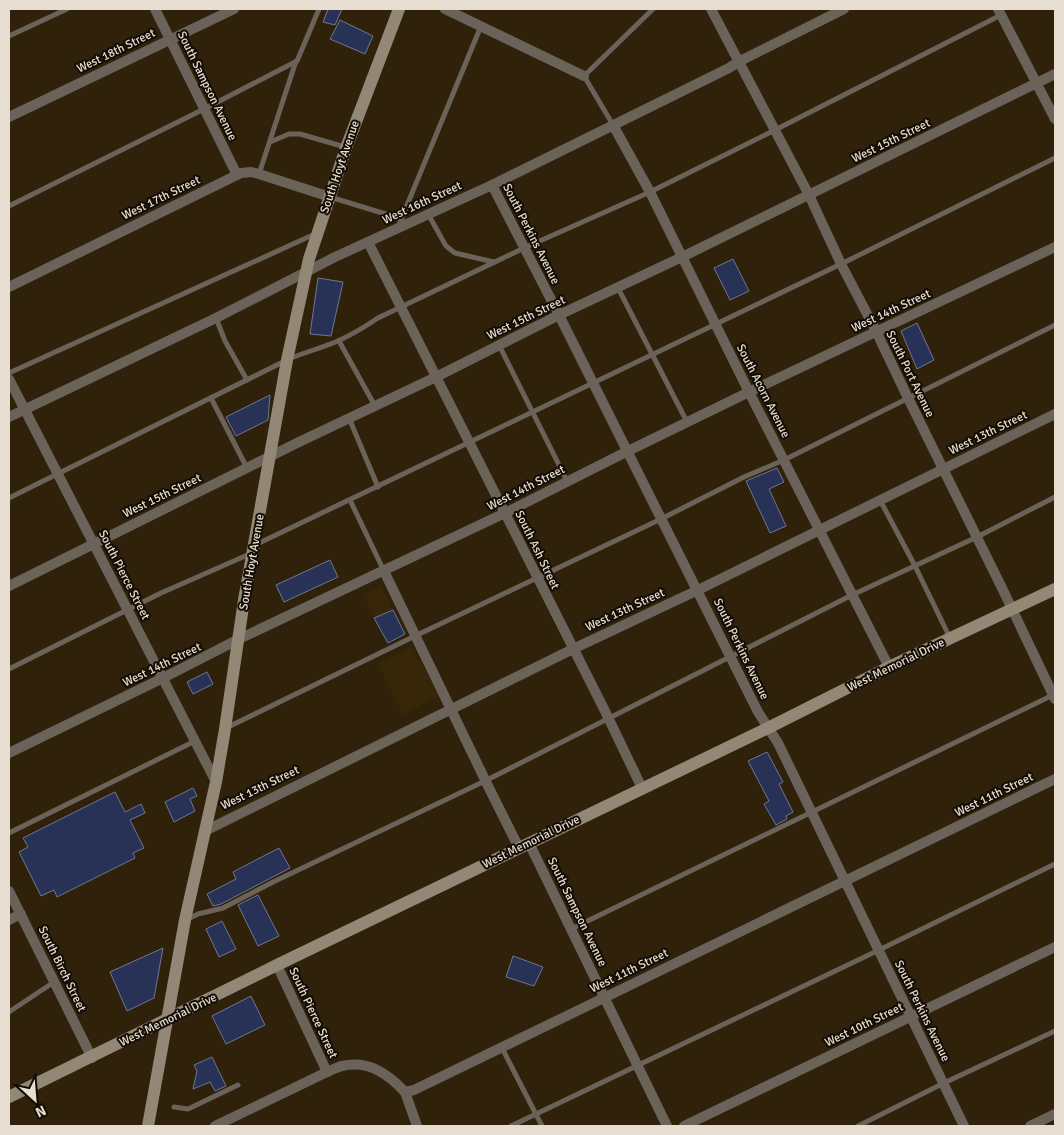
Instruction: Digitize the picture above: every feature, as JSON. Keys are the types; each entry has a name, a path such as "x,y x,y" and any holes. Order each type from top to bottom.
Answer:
{"main road":[{"name":"South Hoyt Avenue","path":"148,1126 185,920 216,782 254,549 288,360 309,259 346,148 399,9"},
{"name":"West Memorial Drive","path":"9,1098 277,965 768,728 889,667 1055,590"}],"street":[{"name":"South Sampson Avenue","path":"155,9 237,175"},
{"name":"West 18th Street","path":"9,117 234,9"},
{"path":"445,9 584,76"},
{"name":"South Port Avenue","path":"711,9 809,195 841,264 876,331 1012,610 1051,680 1054,697"},
{"name":"West 16th Street","path":"9,417 216,318 368,242 400,223 428,214 492,185 613,126 844,9"},
{"path":"999,12 1055,119"},
{"name":"West 15th Street","path":"9,586 559,315 682,257 1055,74"},
{"name":"South Acorn Avenue","path":"613,126 650,192 889,667"},
{"name":"West 17th Street","path":"9,287 241,173 260,174 330,197"},
{"name":"South Perkins Avenue","path":"492,185 628,451 758,712 778,743 964,1126"},
{"name":"South Ash Street","path":"368,242 642,788"},
{"name":"West 14th Street","path":"9,753 239,639 505,513 749,392 1055,247"},
{"name":"South Pierce Street","path":"9,379 216,782"},
{"name":"West 13th Street","path":"205,830 1055,414"},
{"name":"South Sampson Avenue","path":"384,571 485,780 571,929 667,1126"},
{"name":"West 11th Street","path":"405,1092 414,1090 1055,779"},
{"name":"South Birch Street","path":"9,891 92,1058"},
{"path":"9,920 20,914"},
{"name":"West 10th Street","path":"684,1126 1055,947"},
{"name":"South Pierce Street","path":"277,965 327,1072"},
{"path":"215,1126 327,1072 342,1066 353,1065 368,1067 383,1073 395,1081 405,1092 417,1126"},
{"path":"1030,1126 1055,1114"}],"lane":[{"path":"9,36 67,9"},
{"path":"260,174 297,61 319,9"},
{"path":"613,126 584,76 653,9"},
{"path":"9,498 300,354 339,341 378,318 494,262 650,192 775,130 999,12"},
{"path":"330,197 400,223 481,26"},
{"path":"9,206 297,61"},
{"path":"270,142 289,134 300,134 346,148"},
{"path":"9,669 350,500 841,264 1055,158"},
{"path":"428,214 446,246 455,253 494,262"},
{"path":"9,373 318,232"},
{"path":"618,288 687,422"},
{"path":"216,318 225,341 247,380"},
{"path":"225,728 744,477 784,460 1055,325"},
{"path":"339,341 375,406"},
{"path":"499,345 567,481"},
{"path":"211,398 247,469"},
{"path":"349,418 378,487"},
{"path":"185,920 198,914 222,908 485,780 852,594 977,537 1055,497"},
{"path":"350,500 384,571"},
{"path":"880,500 915,566 950,639"},
{"path":"571,929 1054,697"},
{"path":"9,833 195,741"},
{"path":"511,1126 1055,864"},
{"path":"9,1012 54,982"},
{"path":"858,1126 1055,1031"},
{"path":"502,1047 542,1126"},
{"path":"174,1107 188,1109 238,1085"}],"shaded area":[{"path":"381,586 393,610 374,618 363,595"},
{"path":"412,646 439,696 403,715 378,663"}],"building":[{"path":"328,9 342,9 335,25 323,22"},
{"path":"340,20 373,36 365,54 330,39"},
{"path":"733,259 749,291 730,300 714,268"},
{"path":"318,278 343,282 331,336 310,334"},
{"path":"917,323 934,360 917,369 901,331"},
{"path":"270,395 268,420 236,436 226,417"},
{"path":"777,468 784,482 769,489 786,526 770,533 746,481"},
{"path":"330,560 338,577 284,602 276,585"},
{"path":"393,610 405,634 388,643 374,618"},
{"path":"207,672 213,684 193,694 187,682"},
{"path":"767,752 783,782 779,784 793,812 786,816 787,819 776,825 764,804 769,801 748,761"},
{"path":"193,788 197,796 190,799 195,811 174,822 165,802"},
{"path":"115,792 125,812 141,804 145,813 130,820 144,848 133,853 135,858 57,897 54,890 41,896 19,852 28,847 23,838"},
{"path":"279,848 290,868 221,904 213,906 207,894 236,879 233,872"},
{"path":"258,895 279,936 258,946 238,905"},
{"path":"222,921 236,949 219,957 206,929"},
{"path":"163,948 154,998 127,1011 110,972"},
{"path":"513,956 543,967 534,986 506,977"},
{"path":"251,996 265,1025 226,1044 212,1016"},
{"path":"212,1057 226,1086 215,1091 210,1082 193,1089 197,1071 194,1065"}]}
